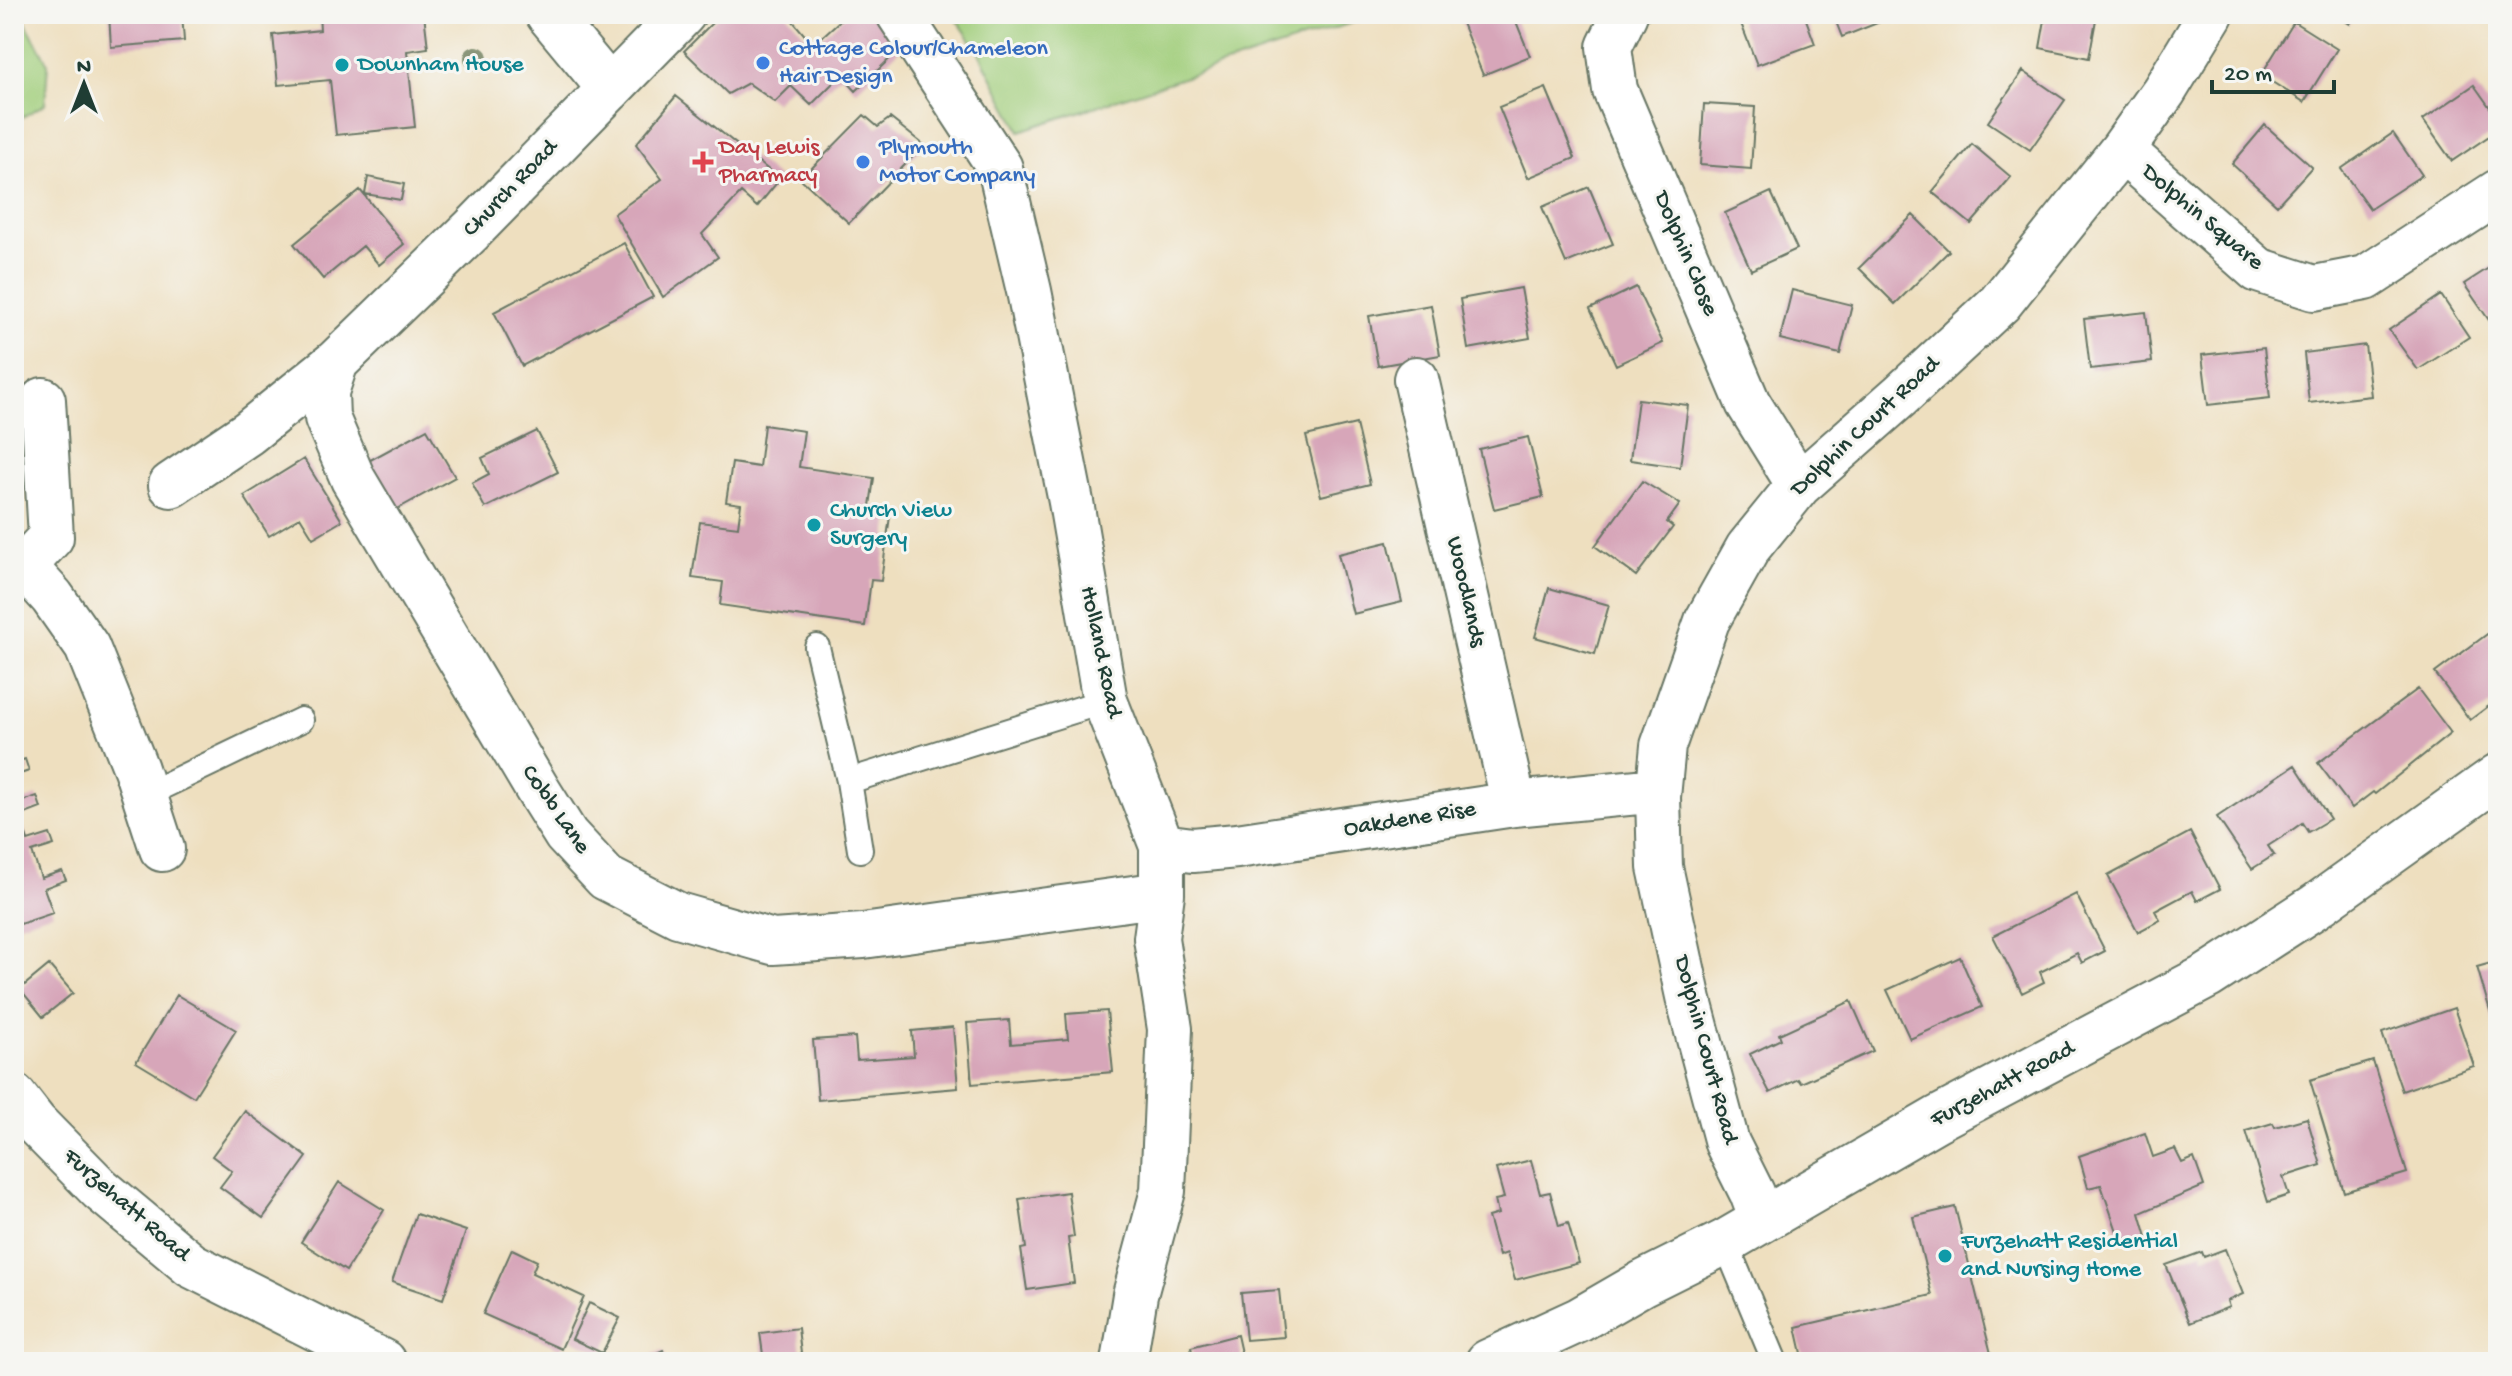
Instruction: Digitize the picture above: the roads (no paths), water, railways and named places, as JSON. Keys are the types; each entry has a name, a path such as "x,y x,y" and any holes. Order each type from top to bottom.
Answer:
{"street":[{"path":"548,14 610,89"},
{"name":"Church Road","path":"171,485 248,433 336,362 471,231 683,14"},
{"name":"Holland Road","path":"899,14 1000,168 1029,291 1059,442 1105,701 1162,846 1162,894 1156,938 1170,1029 1163,1191 1135,1295 1124,1362"},
{"name":"Dolphin Close","path":"1625,14 1609,47 1615,90 1748,403 1799,485"},
{"name":"Dolphin Court Road","path":"1762,1220 1727,1143 1689,1001 1660,867 1658,797 1663,746 1707,621 1748,548 1799,485 2000,303 2122,150 2164,91 2211,14"},
{"name":"Dolphin Square","path":"2122,150 2258,270 2314,288 2366,278 2498,192"},
{"name":"Cobb Lane","path":"336,362 326,392 327,418 353,479 566,835 606,878 678,915 773,942 863,936 1162,894"},
{"name":"Woodlands","path":"1416,379 1514,804"},
{"path":"43,400 51,537 19,568 52,597 87,647 145,795 162,849"},
{"name":"Furzehatt Road","path":"1488,1362 1579,1320 1643,1283 1725,1242 1937,1119 2208,976 2316,906 2498,776"},
{"name":"Oakdene Rise","path":"1162,846 1193,850 1237,846 1514,804 1638,792 1658,797"},
{"name":"Furzehatt Road","path":"14,1096 35,1123 100,1189 191,1265 383,1362"}],"lane":[{"path":"817,647 849,781 860,850"},
{"path":"849,781 1105,701"},
{"path":"145,795 301,720"},
{"path":"1725,1242 1775,1362"}],"place":[{"name":"Cottage Colour/Chameleon Hair Design","path":"763,63"},
{"name":"Downham House","path":"342,65"},
{"name":"Day Lewis Pharmacy","path":"703,162"},
{"name":"Plymouth Motor Company","path":"863,162"},
{"name":"Church View Surgery","path":"814,525"},
{"name":"Furzehatt Residential and Nursing Home","path":"1945,1256"}]}
